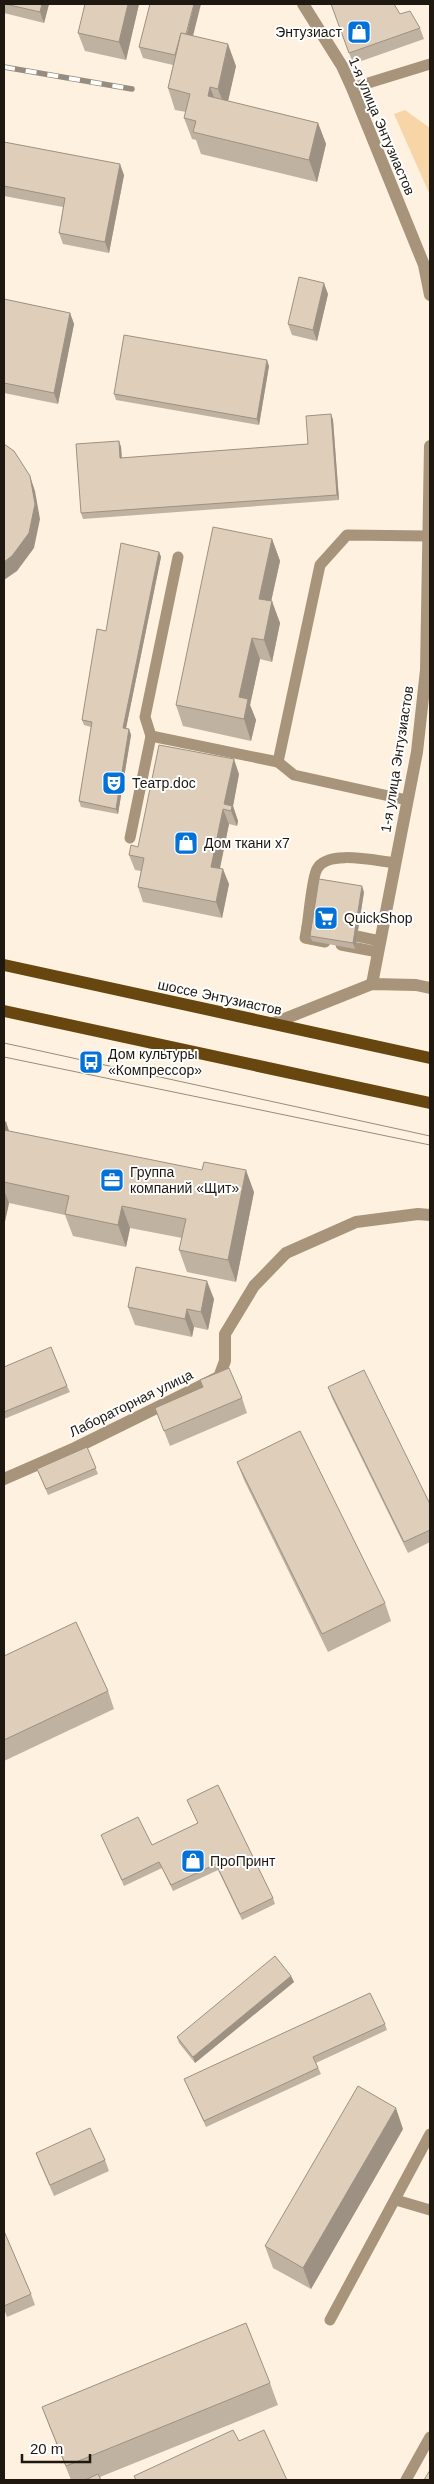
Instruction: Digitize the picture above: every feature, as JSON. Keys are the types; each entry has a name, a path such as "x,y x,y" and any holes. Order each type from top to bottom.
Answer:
{"main road":[{"name":"шоссе Энтузиастов","path":"4,965 430,1058"},
{"path":"4,1011 430,1103"}],"street":[{"name":"1-я улица Энтузиастов","path":"303,4 342,66 352,88 427,262 430,295"},
{"name":"1-я улица Энтузиастов","path":"372,984 417,752 426,670 430,446"},
{"path":"274,1023 372,984 416,985 430,988"},
{"name":"Лабораторная улица","path":"4,1480 75,1448 219,1377 225,1361 225,1334 254,1286 286,1253 356,1222 418,1214 430,1215"}],"lane":[{"path":"352,88 430,64"},
{"path":"278,762 320,565 347,535 428,536"},
{"path":"130,838 151,736 145,717 178,557"},
{"path":"151,736 278,762 294,775 407,800"},
{"path":"379,946 307,927 316,869 327,859 346,858 395,863"},
{"path":"330,2320 430,2134"},
{"path":"396,2200 430,2210"},
{"path":"406,2480 430,2437"}],"shaded area":[{"path":"405,110 430,128 430,195 394,114"}],"building":[{"path":"5,4 42,4 40,12"},
{"path":"85,4 128,4 119,42 78,33"},
{"path":"150,4 194,4 186,34 181,33 175,55 139,47"},
{"path":"331,4 394,4 400,14 410,11 420,28 349,53"},
{"path":"181,33 228,44 218,89 210,87 208,96 318,123 309,160 193,132 196,121 184,118 190,94 168,88"},
{"path":"4,142 120,164 105,242 59,233 65,198 4,186"},
{"path":"299,277 324,283 313,330 288,324"},
{"path":"4,299 70,313 54,393 4,383"},
{"path":"124,335 267,360 257,419 114,394"},
{"path":"331,414 337,495 81,513 76,444 119,441 120,458 308,444 306,416"},
{"path":"4,444 14,451 30,476 35,504 29,533 12,556 4,562"},
{"path":"213,527 272,539 259,599 272,601 264,640 252,638 239,697 248,699 244,719 176,705"},
{"path":"121,543 159,552 123,728 129,729 116,809 79,801 92,722 82,720 97,629 106,631"},
{"name":"Дом ткани x7","path":"159,745 234,759 224,804 232,806 231,811 223,809 211,867 223,869 216,902 138,887 144,858 129,855 131,845 138,847"},
{"path":"319,879 362,886 353,943 310,936"},
{"path":"4,1130 202,1170 204,1162 246,1170 228,1260 179,1250 186,1219 122,1206 118,1225 65,1214 69,1196 4,1182"},
{"path":"136,1267 207,1281 201,1312 187,1309 185,1319 128,1307"},
{"path":"51,1347 67,1386 4,1412 4,1367"},
{"path":"229,1368 242,1398 164,1431 155,1408 203,1387 200,1380"},
{"path":"364,1370 430,1504 430,1530 404,1542 328,1387"},
{"path":"300,1431 385,1603 322,1634 237,1462"},
{"path":"87,1447 96,1468 46,1489 37,1469"},
{"path":"76,1622 108,1691 4,1740 4,1656"},
{"path":"218,1785 273,1898 240,1914 216,1864 171,1885 159,1862 122,1880 101,1835 138,1817 152,1845 198,1823 187,1800"},
{"path":"275,1956 291,1976 193,2057 177,2037"},
{"path":"370,1993 385,2024 313,2057 318,2068 204,2121 184,2079"},
{"path":"358,2086 396,2108 303,2268 265,2246"},
{"path":"90,2128 105,2160 50,2185 36,2153"},
{"path":"4,2231 31,2294 4,2306"},
{"path":"246,2323 270,2383 66,2466 42,2407"},
{"path":"233,2430 239,2441 264,2430 287,2480 136,2480 134,2476"},
{"path":"430,2470 430,2480 424,2480"},
{"path":"98,2474 101,2480 85,2480"}],"tram line":[{"path":"4,1043 430,1136"},
{"path":"4,1057 430,1145"}],"railway":[{"path":"4,67 132,89"}],"place":[{"name":"Энтузиаст","path":"359,32"},
{"name":"Театр.doc","path":"114,783"},
{"name":"Дом ткани x7","path":"186,843"},
{"name":"QuickShop","path":"326,918"},
{"name":"Дом культуры «Компрессор»","path":"91,1062"},
{"name":"Группа компаний «Щит»","path":"112,1180"},
{"name":"ПроПринт","path":"193,1861"}]}
